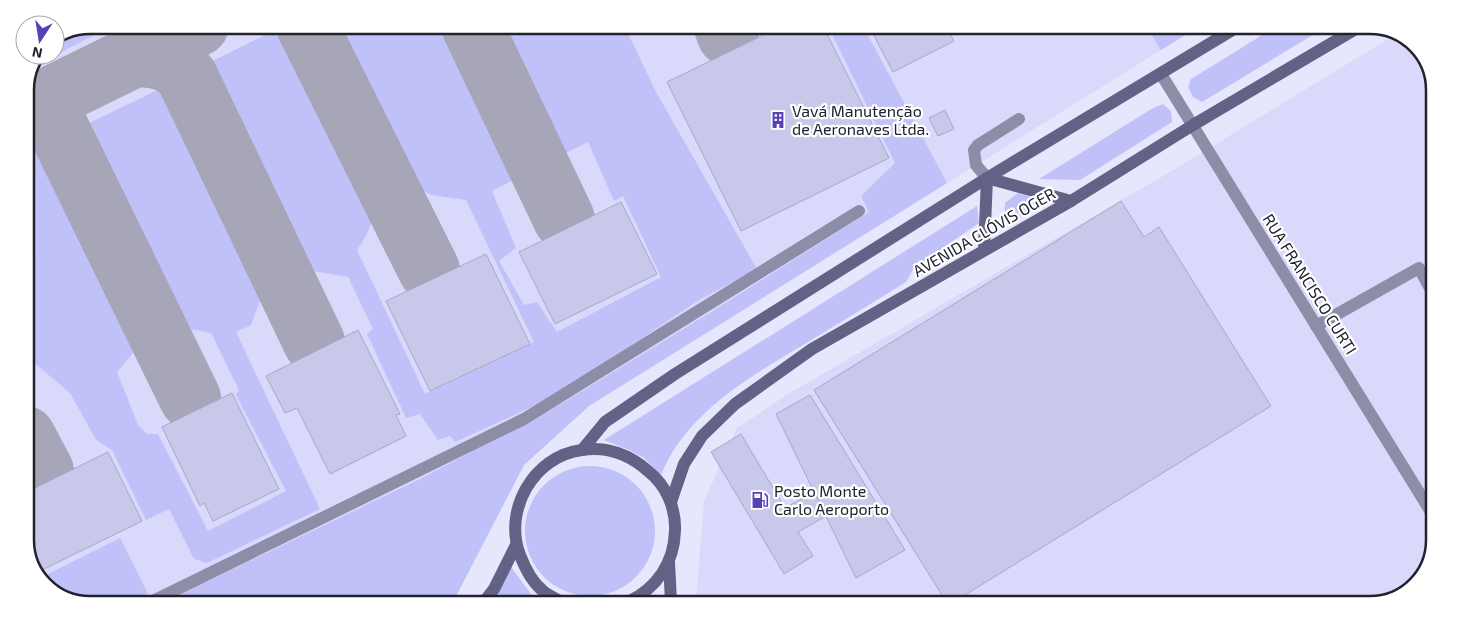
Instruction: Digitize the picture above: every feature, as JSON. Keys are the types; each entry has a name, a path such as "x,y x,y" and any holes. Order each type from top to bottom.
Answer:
{"main road":[{"path":"582,450 605,422 675,374 987,178 1226,34"},
{"name":"AVENIDA CLÓVIS OGER","path":"671,502 684,464 702,436 735,404 812,349 1070,201 1193,125 1347,34"},
{"path":"987,178 1070,201"},
{"path":"984,250 987,178"},
{"path":"552,596 542,590 525,570 516,545 514,524 519,503 528,483 543,468 561,456 582,450 610,450 636,460 657,478 671,502 675,522 675,543 669,562 658,580 640,596"},
{"path":"489,596 516,545"},
{"path":"669,562 671,596"}],"street":[{"name":"RUA FRANCISCO CURTI","path":"1161,74 1426,504"},
{"path":"987,178 976,165 974,150 978,145 1019,119"},
{"path":"163,596 524,419 859,211"},
{"path":"1316,326 1419,268 1426,281"}],"shaded area":[{"path":"90,34 1187,34 589,406 524,465 456,596 90,596 68,592 53,582 43,571 37,558 34,544 34,86 40,65 65,65 65,40"},
{"path":"96,34 65,50 65,40 68,38"},
{"path":"267,34 296,34 299,36 375,195 371,224 357,250 425,394 534,342 466,200 431,195 402,180 327,34 459,34 524,174 492,191 516,248 499,261 524,305 537,302 557,332 661,277 623,196 614,201 588,142 556,158 541,140 491,34 628,34 656,92 757,269 699,300 623,351 534,406 455,442 450,436 438,440 420,414 406,418 367,334 373,329 348,277 295,268 203,77 205,65"},
{"path":"832,34 867,34 947,183 589,406 524,465 456,596 177,596 420,479 566,401 869,212 861,196 895,163"},
{"path":"1151,34 1187,34 1161,50"},
{"path":"1264,34 1314,34 1202,102 1193,97 1188,87 1191,79"},
{"path":"1390,38 1410,50 1419,62 1426,86 1426,540 1422,562 1407,582 1388,593 1370,596 696,596 704,502 736,429 788,394 1170,172"},
{"path":"164,87 173,89 267,282 251,325 236,332 320,509 207,563 194,559 169,509 146,520 112,450 96,440 70,393 34,363 34,150 47,147 58,156 147,336 117,372 138,425 147,434 158,434 208,531 286,491 236,395 239,390 211,333 171,325 80,139 84,129 91,122"},
{"path":"1163,104 1171,111 1172,122 1080,180 1039,179 1153,108"},
{"path":"1018,193 1046,201 1004,227 1005,203"},
{"path":"977,206 979,223 914,268 906,282 765,368 723,397 687,432 672,452 661,475 644,458 604,440"},
{"path":"590,466 615,471 636,485 650,506 655,531 650,556 636,577 615,591 590,596 565,591 544,577 530,556 525,531 530,506 544,485 565,471"},
{"path":"120,538 148,594 143,596 79,595 59,587 46,575"},
{"path":"511,567 533,596 493,596"}],"building":[{"name":"Vavá Manutenção de Aeronaves Ltda.","path":"766,34 827,34 889,158 741,231 667,82"},
{"path":"873,34 950,34 954,41 893,72"},
{"path":"945,110 954,129 938,136 929,118"},
{"path":"1121,201 1144,237 1159,227 1271,406 963,596 943,596 814,390"},
{"path":"621,202 657,274 555,324 519,252"},
{"path":"486,254 530,344 430,391 386,301"},
{"path":"358,330 400,414 396,415 406,436 330,474 297,408 285,413 266,376"},
{"path":"232,393 279,489 213,521 204,503 200,506 162,427"},
{"path":"810,395 905,550 856,578 776,414"},
{"name":"Posto Monte Carlo Aeroporto","path":"741,434 785,508 814,492 826,516 798,532 813,556 784,574 711,452"},
{"path":"108,452 142,521 42,570 34,544 34,489"}],"taxiway":[{"path":"34,106 180,34"},
{"path":"311,34 429,270"},
{"path":"476,34 564,219"},
{"path":"139,56 153,57 171,63 187,77 314,342"},
{"path":"34,117 51,124 59,130 190,398"},
{"path":"34,454 43,471"}],"place":[{"name":"Vavá Manutenção de Aeronaves Ltda.","path":"778,120"},
{"name":"Posto Monte Carlo Aeroporto","path":"760,500"}]}
